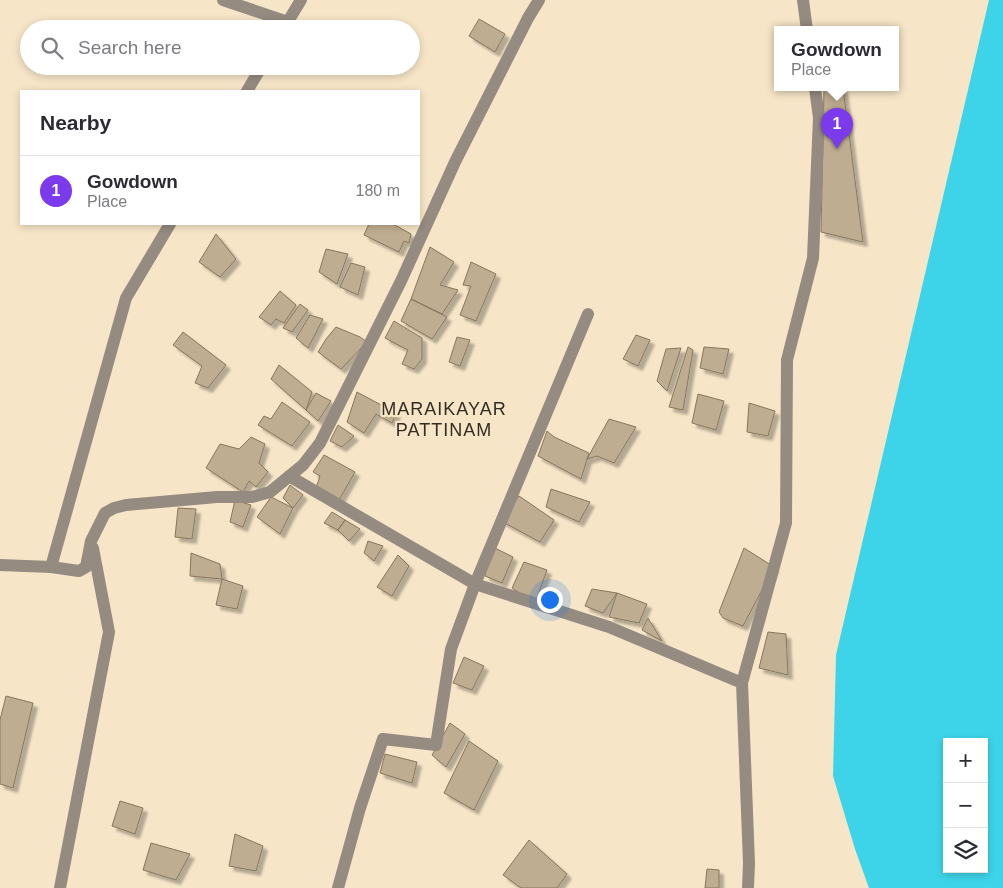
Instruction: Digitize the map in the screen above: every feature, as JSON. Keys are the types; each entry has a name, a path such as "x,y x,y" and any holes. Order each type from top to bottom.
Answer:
{"street":[{"path":"223,0 273,20"},
{"path":"289,20 301,0"},
{"path":"0,564 51,567 79,572 86,567 91,541 106,513 114,508 126,505 217,497 252,497 270,492 303,465 320,443 401,281 456,162 528,18 539,0"},
{"path":"803,0 806,26"},
{"path":"248,90 257,75"},
{"path":"748,888 749,863 742,682 786,523 788,360 813,258 819,118 815,91"},
{"path":"51,567 126,298 169,225"},
{"path":"338,888 360,808 383,739 436,746 451,649 475,584 588,314"},
{"path":"289,476 475,584 609,627 742,682"},
{"path":"60,888 109,632 91,541"}],"water":[{"path":"989,0 1003,0 1003,888 869,888 833,776 836,655"}],"building":[{"path":"479,19 505,34 495,52 469,36"},
{"path":"824,91 843,91 863,242 821,232"},
{"path":"369,225 395,225 411,234 409,243 404,241 399,252 364,235"},
{"path":"216,234 236,259 220,277 199,262"},
{"path":"430,247 454,262 440,285 458,290 442,314 411,299"},
{"path":"326,249 348,254 337,284 319,272"},
{"path":"471,262 496,274 476,321 460,315 471,286 463,285"},
{"path":"351,263 365,267 358,295 340,287"},
{"path":"280,291 296,305 284,323 276,319 271,325 259,317"},
{"path":"411,299 447,317 432,339 401,321"},
{"path":"300,304 308,310 292,332 283,328"},
{"path":"310,315 323,319 308,348 296,338"},
{"path":"394,321 422,338 422,359 414,369 402,364 408,350 385,338"},
{"path":"336,327 367,342 341,369 318,352"},
{"path":"183,332 226,365 208,388 195,383 202,366 173,345"},
{"path":"636,335 650,340 638,366 623,359"},
{"path":"457,337 470,340 460,366 449,362"},
{"path":"688,347 693,350 683,410 669,407"},
{"path":"704,347 729,349 723,374 700,368"},
{"path":"681,348 667,391 657,381 666,349"},
{"path":"279,365 312,392 306,410 271,379"},
{"path":"357,392 396,413 392,423 376,414 364,433 347,422"},
{"path":"316,393 331,401 318,421 306,410"},
{"path":"698,394 724,401 716,430 692,423"},
{"path":"282,402 310,422 292,446 258,425 264,416 271,419"},
{"path":"749,403 775,411 768,436 747,432"},
{"path":"609,419 636,427 614,463 597,456 587,459"},
{"path":"338,425 354,436 342,447 330,441"},
{"path":"547,431 554,437 589,453 581,479 538,456"},
{"path":"251,437 265,444 259,463 268,472 256,487 249,481 243,492 206,468 220,444 239,449"},
{"path":"324,455 355,472 339,500 315,491 320,476 313,472"},
{"path":"290,485 303,495 293,508 283,498"},
{"path":"551,489 590,502 579,522 546,507"},
{"path":"519,496 554,520 540,542 501,521"},
{"path":"271,497 293,508 280,534 257,517"},
{"path":"235,500 251,505 243,527 230,522"},
{"path":"178,508 196,509 192,539 175,537"},
{"path":"332,512 345,520 338,530 324,523"},
{"path":"345,520 360,529 349,541 338,530"},
{"path":"368,541 383,546 374,561 364,553"},
{"path":"491,546 513,557 502,583 485,576"},
{"path":"744,548 774,567 743,626 723,618 719,612"},
{"path":"191,553 220,564 222,579 190,576"},
{"path":"398,555 409,566 392,596 377,587"},
{"path":"524,562 547,570 535,603 512,588"},
{"path":"222,579 243,586 237,609 216,605"},
{"path":"592,589 617,593 603,613 585,606"},
{"path":"617,593 647,604 639,623 609,617"},
{"path":"648,618 662,641 642,630"},
{"path":"768,632 786,634 788,675 759,668"},
{"path":"464,657 484,666 472,690 453,683"},
{"path":"6,696 33,703 13,788 0,784 0,720"},
{"path":"450,723 465,734 446,767 432,755"},
{"path":"469,741 498,761 474,810 444,793"},
{"path":"385,754 417,762 412,783 380,773"},
{"path":"120,801 143,808 135,834 112,826"},
{"path":"235,834 263,846 256,871 229,866"},
{"path":"529,840 567,874 557,888 521,888 503,875"},
{"path":"151,843 190,854 176,880 143,870"},
{"path":"707,869 719,870 719,888 705,888"}],"place":[{"name":"Gowdown","path":"837,149"}],"district":[{"name":"MARAIKAYAR PATTINAM","path":"444,419"}]}
